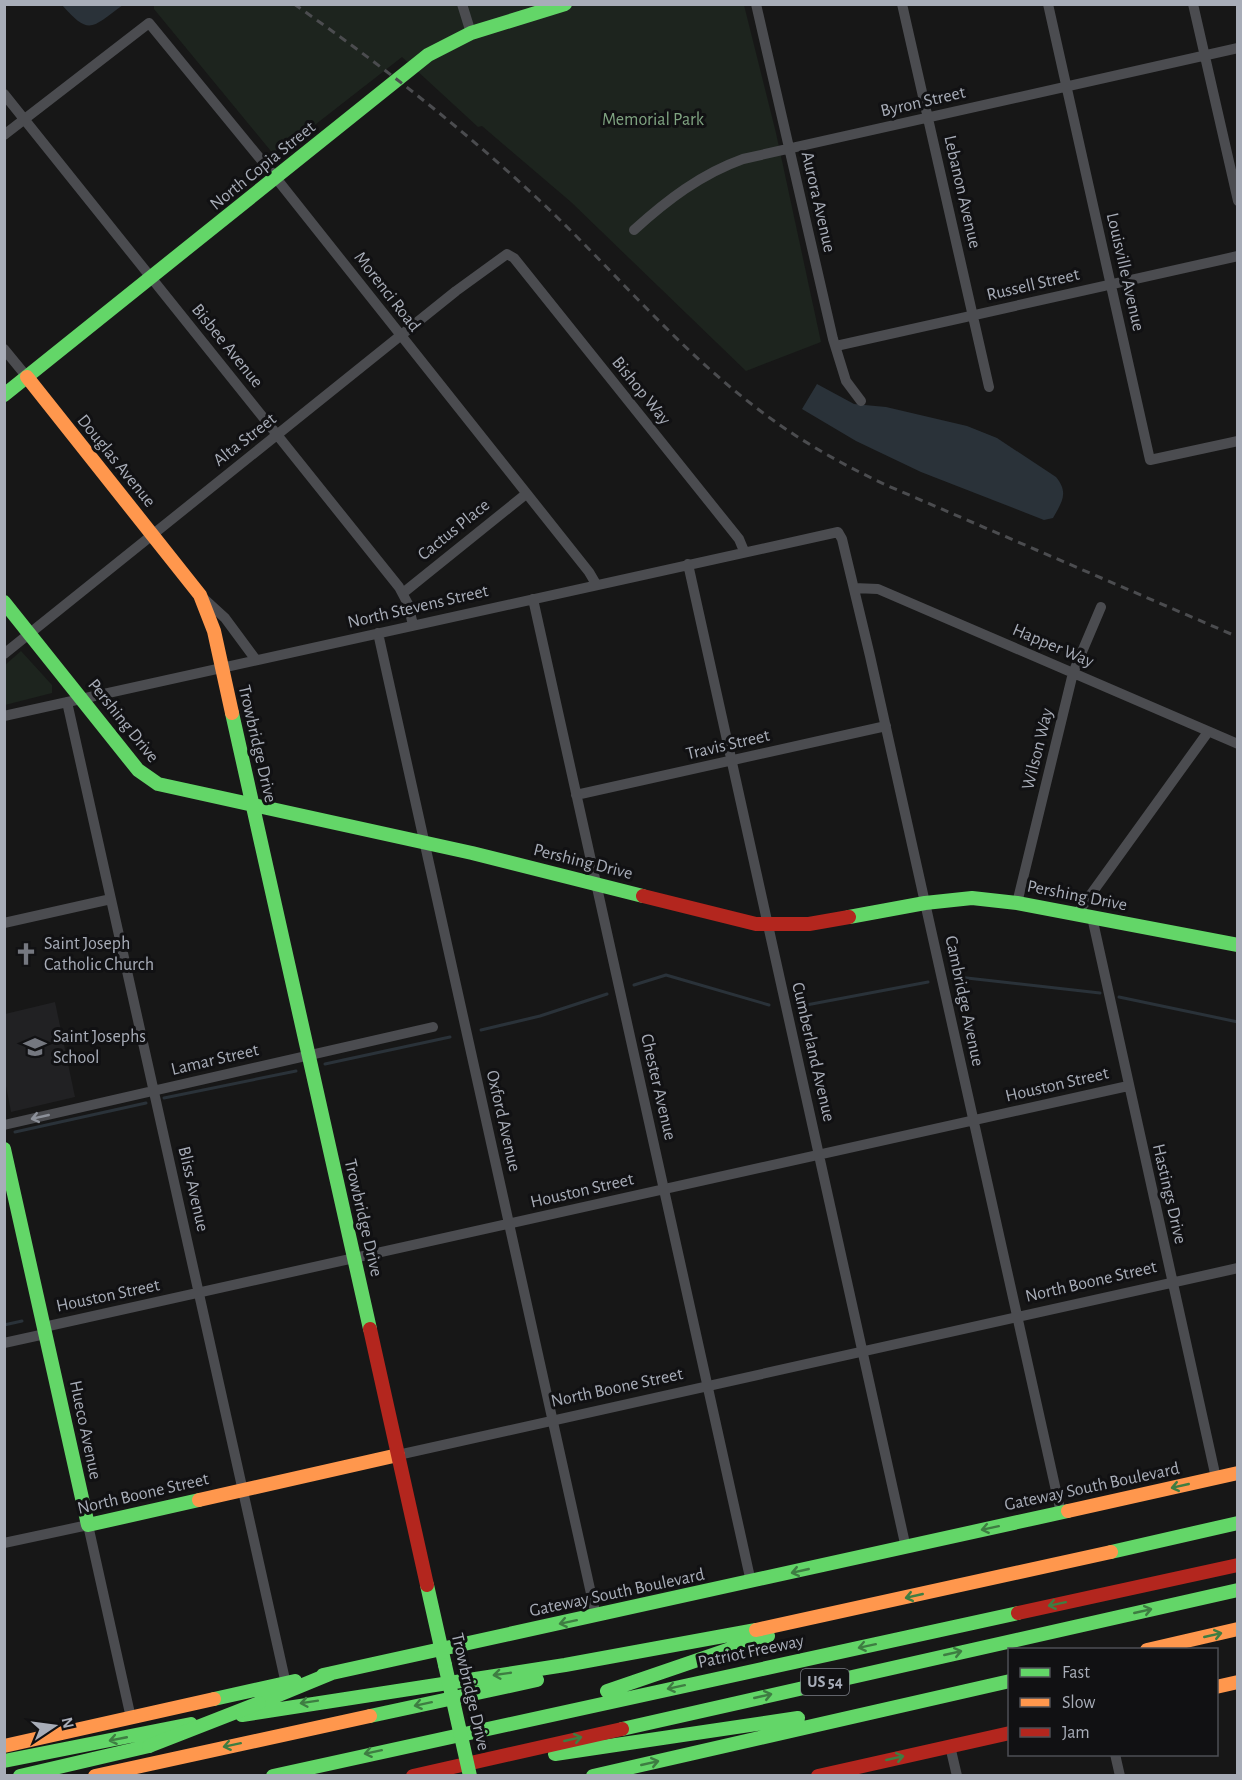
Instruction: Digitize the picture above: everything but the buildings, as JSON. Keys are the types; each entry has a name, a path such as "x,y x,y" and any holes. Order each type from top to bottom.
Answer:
{"main road":[{"name":"North Copia Street","path":"4,395 428,55 471,33 565,4"},
{"name":"Douglas Avenue","path":"27,377 200,595 214,631 222,668"},
{"name":"Pershing Drive","path":"4,602 147,778 171,789 424,842 595,883 733,920 768,925 809,924 925,903 972,898 1017,903 1238,945"},
{"name":"Trowbridge Drive","path":"222,668 470,1776"},
{"name":"Hueco Avenue","path":"4,1149 88,1525"},
{"name":"North Boone Street","path":"88,1525 398,1455"},
{"name":"Gateway South Boulevard","path":"4,1746 1238,1473"},
{"path":"4,1761 280,1707 565,1665 705,1640 818,1618 1238,1523"},
{"name":"Patriot Freeway","path":"273,1776 574,1708 1238,1565"},
{"name":"US 54","path":"413,1776 1238,1590"},
{"path":"574,1708 591,1697 818,1618"},
{"path":"1156,1648 1238,1629"},
{"path":"94,1776 513,1685 705,1640"},
{"path":"20,1776 149,1746 332,1673"},
{"path":"593,1776 1008,1681"},
{"path":"1218,1687 1238,1682"},
{"path":"450,1776 570,1752 842,1712 858,1716"},
{"path":"818,1776 1008,1733"}],"street":[{"path":"462,4 471,33"},
{"name":"Aurora Avenue","path":"756,4 836,346 846,381 861,401"},
{"name":"Lebanon Avenue","path":"902,4 989,387"},
{"name":"Louisville Avenue","path":"1048,4 1150,460 1238,441"},
{"path":"1193,4 1238,201"},
{"name":"Morenci Road","path":"25,119 149,23 276,178 589,572 596,585"},
{"name":"Byron Street","path":"634,230 655,211 701,178 743,159 1238,48"},
{"name":"Bisbee Avenue","path":"4,94 403,593 413,625"},
{"path":"4,135 25,119"},
{"name":"Alta Street","path":"4,654 501,256 507,254"},
{"name":"Bishop Way","path":"507,254 514,258 739,539 744,551"},
{"name":"Russell Street","path":"836,346 1238,256"},
{"name":"Douglas Avenue","path":"4,350 27,377"},
{"name":"Cactus Place","path":"403,593 526,494"},
{"name":"North Stevens Street","path":"4,716 838,532"},
{"name":"Cambridge Avenue","path":"838,532 854,588 886,726 1061,1513"},
{"name":"Cumberland Avenue","path":"688,564 906,1548"},
{"name":"Happer Way","path":"854,588 878,589 1238,744"},
{"name":"Douglas Avenue","path":"200,595 225,618 256,660"},
{"name":"Chester Avenue","path":"532,599 751,1582"},
{"name":"Wilson Way","path":"1017,903 1073,673 1101,607"},
{"name":"Oxford Avenue","path":"378,633 596,1616"},
{"name":"Bliss Avenue","path":"67,702 286,1684"},
{"name":"Travis Street","path":"576,795 886,726"},
{"path":"1076,915 1208,732"},
{"path":"4,923 111,899"},
{"name":"Hastings Drive","path":"1092,917 1216,1478"},
{"name":"Lamar Street","path":"4,1125 433,1027"},
{"name":"Houston Street","path":"4,1343 45,1330 199,1293 1128,1086"},
{"name":"North Boone Street","path":"398,1455 1238,1268"},
{"name":"North Boone Street","path":"4,1543 88,1525"},
{"name":"Hueco Avenue","path":"88,1525 131,1718"},
{"path":"950,1746 957,1776"},
{"path":"1115,1756 1120,1776"}],"shaded area":[{"path":"62,5 123,5 97,23 85,25"},
{"path":"817,384 854,404 886,407 967,426 997,438 1056,477 1063,493 1059,507 1053,518 1044,520 921,472 856,441 802,409"},
{"name":"Saint Josephs School","path":"55,1002 75,1097 11,1112 5,1081 5,1014"}],"green space":[{"name":"Memorial Park","path":"154,4 744,5 776,133 821,342 746,371 571,202 482,126 478,127 402,57 275,156 154,9"},
{"path":"21,651 52,685 52,693 5,705 5,665"}],"waterway":[{"path":"634,985 666,975 769,1005"},
{"path":"958,977 1100,993"},
{"path":"801,1006 928,982"},
{"path":"481,1030 540,1016 607,994"},
{"path":"1119,997 1238,1022"},
{"path":"325,1064 450,1037"},
{"path":"164,1098 296,1071"},
{"path":"15,1132 146,1103"},
{"path":"4,1325 22,1321"}],"railway":[{"path":"294,4 389,73 480,147 565,225 697,358 725,383 785,429 834,459 886,485 1238,637"}],"traffic: fast":[{"path":"4,395 428,55 471,33 565,4"},
{"path":"4,602 138,770 158,784 472,853 643,896"},
{"path":"232,713 370,1329"},
{"path":"849,917 925,903 972,898 1017,903 1238,945"},
{"path":"4,1149 88,1525 199,1500"},
{"path":"323,1675 1068,1511"},
{"path":"1111,1552 1238,1523"},
{"path":"427,1585 445,1665"},
{"path":"622,1729 1238,1590"},
{"path":"273,1776 1018,1613"},
{"path":"242,1715 565,1665 756,1630"},
{"path":"607,1691 768,1636"},
{"path":"445,1665 470,1776"},
{"path":"259,1703 332,1673"},
{"path":"370,1716 537,1680"},
{"path":"214,1699 295,1681"},
{"path":"593,1776 1008,1681"},
{"path":"149,1746 259,1703"},
{"path":"555,1754 798,1718"},
{"path":"4,1761 191,1724"},
{"path":"20,1776 149,1746"}],"traffic: slow":[{"path":"27,377 200,595 214,631 232,713"},
{"path":"199,1500 398,1455"},
{"path":"1068,1511 1238,1473"},
{"path":"756,1630 1111,1552"},
{"path":"1156,1648 1238,1629"},
{"path":"1218,1687 1238,1682"},
{"path":"4,1746 214,1699"},
{"path":"95,1776 370,1716"}],"traffic: jam":[{"path":"643,896 756,924 809,924 849,917"},
{"path":"370,1329 427,1585"},
{"path":"1018,1613 1238,1565"},
{"path":"413,1776 622,1729"},
{"path":"818,1776 1008,1733"}],"place":[{"name":"Saint Joseph Catholic Church","path":"26,954"},
{"name":"Saint Josephs School","path":"35,1047"}]}
